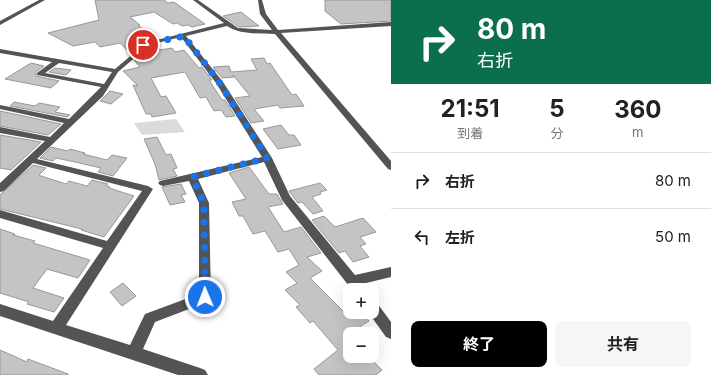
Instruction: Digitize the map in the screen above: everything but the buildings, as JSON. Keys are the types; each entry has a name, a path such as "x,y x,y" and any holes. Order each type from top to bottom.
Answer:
{"street":[{"path":"0,23 43,0"},
{"path":"194,0 236,29 277,32 391,24"},
{"path":"260,0 263,14 277,32 391,167"},
{"path":"0,189 100,94 116,71 136,54 143,45 228,24"},
{"path":"184,36 219,82 267,158 286,198 354,283"},
{"path":"0,51 116,71"},
{"path":"58,61 39,74 105,86"},
{"path":"0,107 70,122"},
{"path":"0,130 51,140"},
{"path":"163,183 267,158"},
{"path":"31,160 148,189 56,328"},
{"path":"0,175 11,178"},
{"path":"134,353 150,318 205,297 204,203 192,177"},
{"path":"0,214 110,246"},
{"path":"364,283 391,272"},
{"path":"0,310 200,375"},
{"path":"379,317 391,333"}],"shaded area":[{"path":"176,119 185,132 142,135 134,123"}],"route":[{"path":"143,45 184,36 219,82 267,158 192,177 204,203 205,297"}]}
